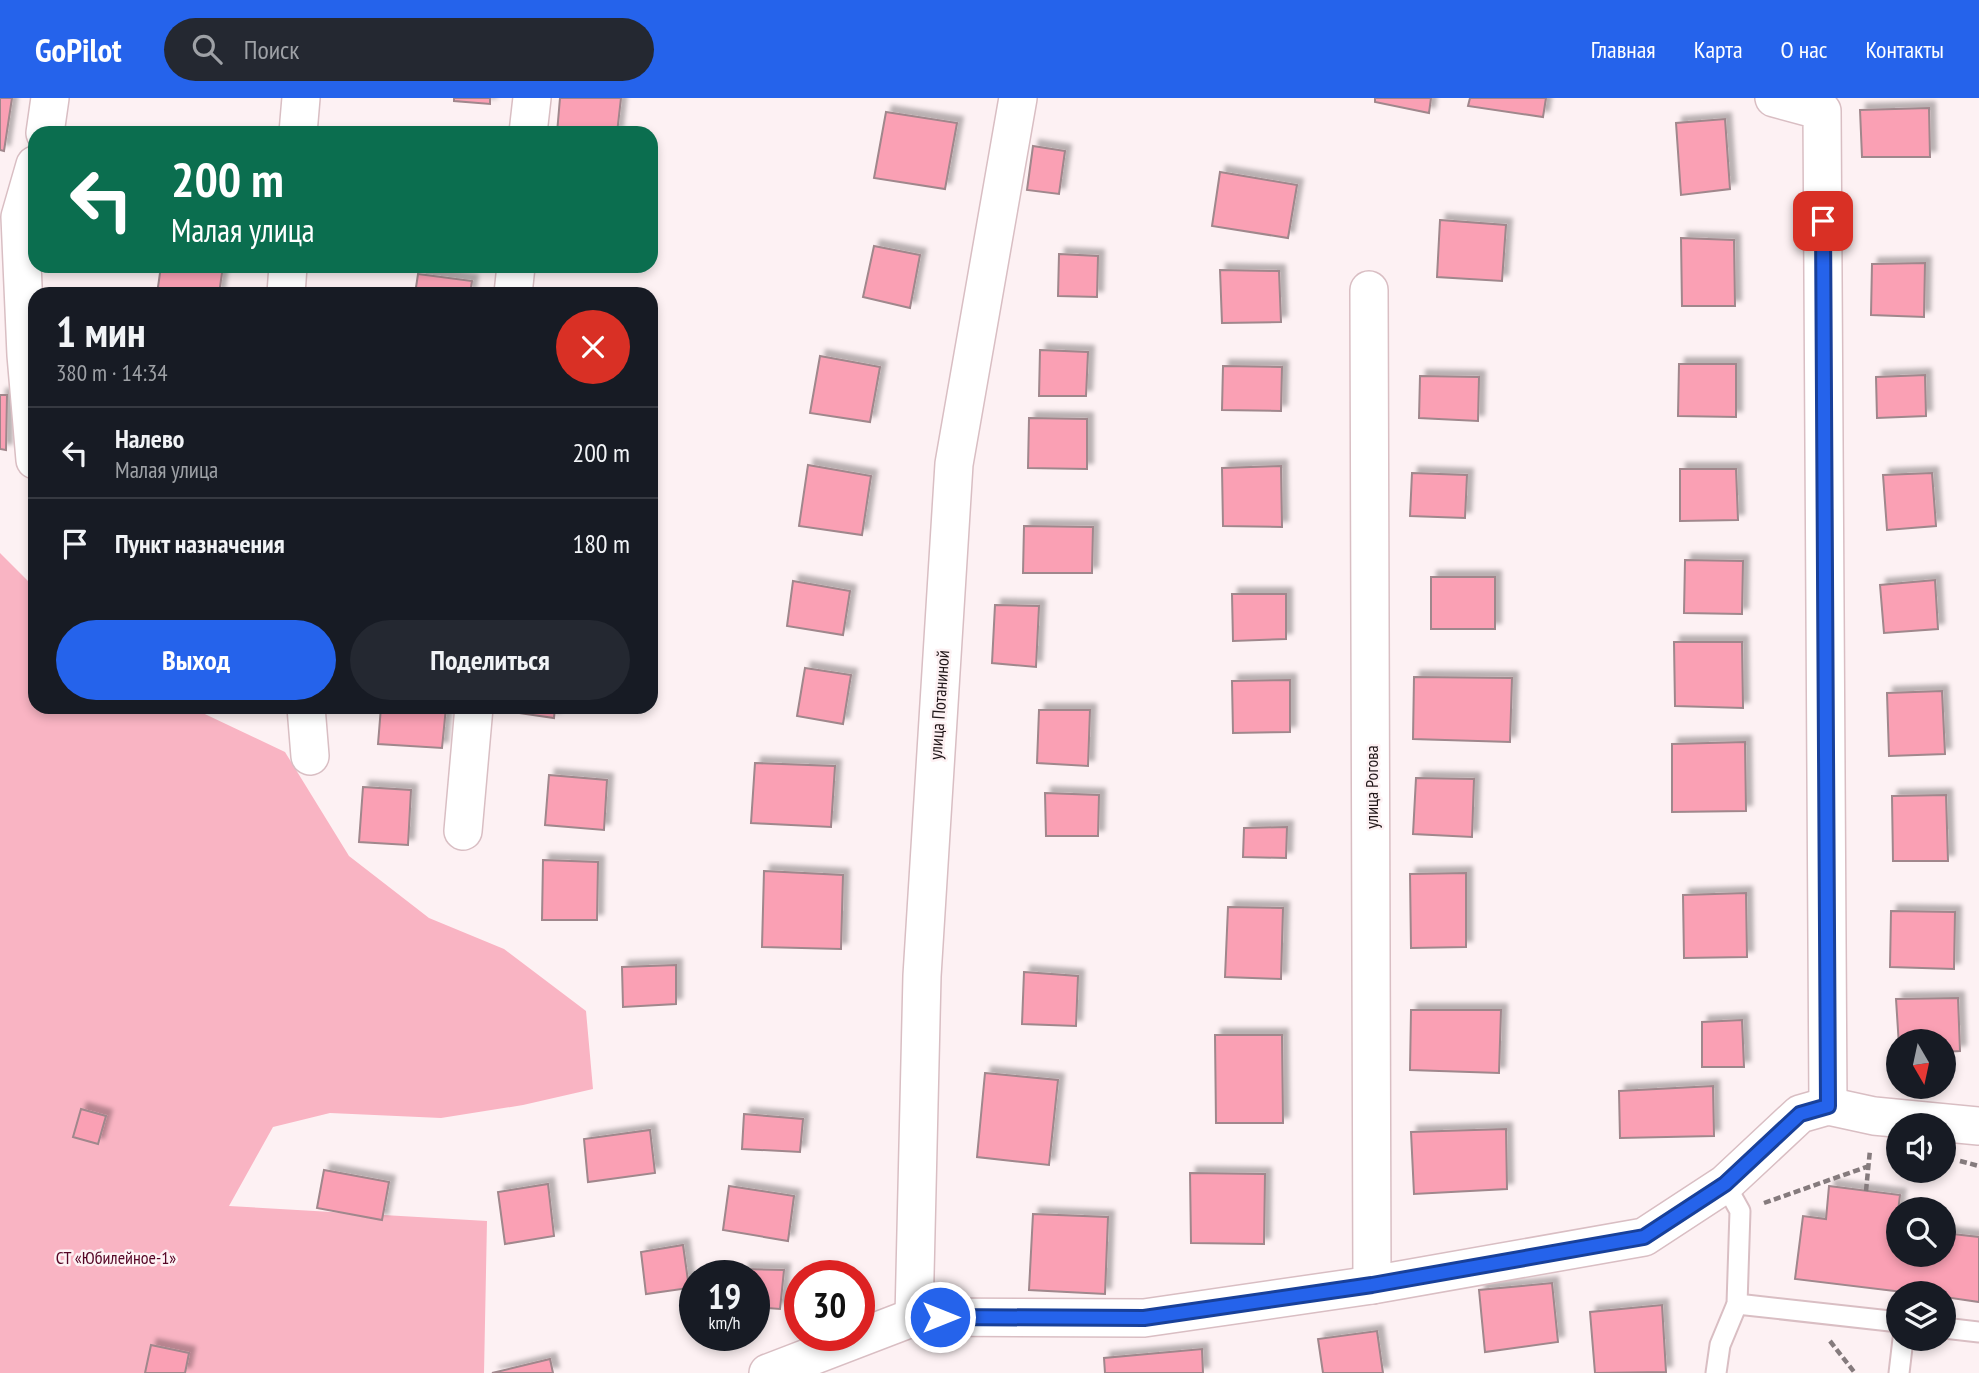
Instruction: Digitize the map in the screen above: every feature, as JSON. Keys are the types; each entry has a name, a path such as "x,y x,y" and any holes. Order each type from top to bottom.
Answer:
{"street":[{"path":"46,126 50,98"},
{"path":"299,126 301,98"},
{"path":"529,126 532,98"},
{"name":"улица Потаниной","path":"914,1317 922,976 954,464 1018,98"},
{"path":"1774,98 1822,111 1828,1106"},
{"path":"28,189 20,217 28,378"},
{"name":"улица Рогова","path":"1369,290 1372,1285"},
{"path":"307,714 310,756"},
{"path":"463,831 473,714"},
{"path":"768,1373 914,1317 1144,1318 1372,1285 1644,1237 1732,1197 1800,1114 1828,1106 1874,1116 1979,1126"}],"lane":[{"path":"1716,1373 1720,1345 1737,1304 1732,1197"},
{"path":"1737,1304 1886,1321"},
{"path":"1956,1329 1979,1332"},
{"path":"1899,1373 1902,1351"}],"path":[{"path":"1866,1191 1874,1116"},
{"path":"1732,1197 1869,1166"}],"green space":[{"name":"СТ «Юбилейное-1»","path":"0,553 28,581 28,714 205,714 285,752 349,856 429,918 504,949 586,1011 593,1089 523,1105 441,1118 330,1113 273,1127 229,1206 487,1221 484,1373 0,1373"}],"building":[{"path":"0,98 12,98 4,151 0,150"},
{"path":"454,98 490,98 490,104 454,101"},
{"path":"560,98 621,98 618,126 558,126"},
{"path":"1375,98 1431,98 1429,113 1375,102"},
{"path":"1470,98 1546,98 1543,117 1468,106"},
{"path":"1929,108 1930,157 1862,157 1860,110"},
{"path":"886,112 957,123 945,189 874,178"},
{"path":"1725,119 1730,189 1681,195 1676,123"},
{"path":"1033,146 1065,151 1059,194 1027,190"},
{"path":"1220,172 1297,185 1288,238 1212,226"},
{"path":"1440,220 1506,225 1502,281 1437,277"},
{"path":"1681,238 1734,240 1735,306 1682,306"},
{"path":"874,246 920,255 910,308 863,297"},
{"path":"1059,254 1098,256 1097,297 1058,296"},
{"path":"1925,263 1924,317 1871,315 1872,264"},
{"path":"1220,270 1279,271 1281,322 1222,323"},
{"path":"160,273 222,273 220,287 158,287"},
{"path":"418,274 472,281 471,287 416,287"},
{"path":"1040,350 1088,352 1086,396 1039,396"},
{"path":"820,356 880,367 870,422 810,413"},
{"path":"1679,364 1736,364 1736,417 1678,416"},
{"path":"1223,366 1282,367 1281,411 1222,410"},
{"path":"1925,375 1926,416 1877,418 1876,377"},
{"path":"1420,376 1479,377 1478,421 1419,418"},
{"path":"0,395 7,395 6,450 0,449"},
{"path":"1029,418 1087,419 1087,469 1028,468"},
{"path":"808,465 871,476 862,535 799,526"},
{"path":"1281,466 1282,527 1223,526 1222,468"},
{"path":"1680,469 1736,469 1738,520 1680,521"},
{"path":"1412,473 1467,475 1465,518 1410,516"},
{"path":"1932,473 1936,526 1887,530 1883,475"},
{"path":"1024,526 1093,527 1092,573 1023,573"},
{"path":"1685,560 1743,561 1742,614 1684,613"},
{"path":"1431,577 1495,577 1495,629 1431,629"},
{"path":"1935,580 1938,629 1884,633 1880,585"},
{"path":"793,581 850,591 843,635 787,626"},
{"path":"1232,594 1286,594 1286,639 1233,641"},
{"path":"995,605 1039,606 1036,667 992,663"},
{"path":"1674,642 1742,642 1743,708 1675,706"},
{"path":"805,668 851,675 843,724 797,716"},
{"path":"1414,677 1512,678 1510,742 1413,739"},
{"path":"1290,680 1290,732 1233,733 1232,681"},
{"path":"1942,691 1945,754 1889,756 1887,693"},
{"path":"1039,710 1090,710 1088,766 1037,763"},
{"path":"380,714 445,714 442,748 378,744"},
{"path":"526,714 554,714 554,718"},
{"path":"1745,742 1746,811 1672,812 1672,744"},
{"path":"755,763 835,766 831,827 751,823"},
{"path":"549,775 607,780 604,830 545,825"},
{"path":"1416,778 1474,779 1472,837 1413,834"},
{"path":"363,787 411,790 408,845 359,842"},
{"path":"1045,793 1099,795 1098,836 1046,836"},
{"path":"1946,795 1948,861 1893,861 1892,796"},
{"path":"1287,827 1286,858 1243,857 1244,828"},
{"path":"543,860 598,862 597,920 542,920"},
{"path":"764,871 843,875 841,949 762,947"},
{"path":"1466,873 1466,947 1411,948 1410,874"},
{"path":"1746,893 1747,957 1684,958 1683,895"},
{"path":"1228,907 1283,908 1281,979 1225,977"},
{"path":"1891,911 1955,912 1954,969 1890,967"},
{"path":"676,965 676,1004 623,1007 622,967"},
{"path":"1024,972 1078,976 1076,1026 1022,1024"},
{"path":"1958,998 1960,1051 1956,1051 1956,1029 1898,1029 1896,999"},
{"path":"1411,1010 1501,1010 1499,1073 1410,1070"},
{"path":"1742,1020 1744,1067 1702,1067 1702,1022"},
{"path":"1215,1035 1282,1035 1283,1123 1216,1123"},
{"path":"985,1073 1058,1080 1049,1165 977,1157"},
{"path":"1713,1086 1714,1136 1620,1138 1619,1091"},
{"path":"81,1109 106,1116 98,1144 73,1137"},
{"path":"744,1114 803,1119 800,1152 742,1149"},
{"path":"1506,1129 1507,1189 1414,1194 1411,1132"},
{"path":"650,1130 655,1173 588,1182 584,1139"},
{"path":"324,1170 389,1182 382,1220 317,1208"},
{"path":"1190,1173 1265,1174 1264,1244 1191,1243"},
{"path":"548,1184 554,1236 505,1244 498,1192"},
{"path":"729,1186 794,1196 788,1241 723,1230"},
{"path":"1829,1186 1900,1195 1886,1197 1886,1267 1956,1267 1956,1234 1979,1237 1979,1302 1956,1299 1956,1281 1886,1281 1886,1290 1795,1279 1803,1216 1826,1219"},
{"path":"1033,1214 1108,1217 1105,1294 1029,1290"},
{"path":"683,1245 685,1260 679,1260 679,1289 646,1294 641,1252"},
{"path":"770,1270 784,1270 780,1309 770,1308"},
{"path":"1552,1283 1558,1342 1485,1352 1479,1290"},
{"path":"1662,1305 1666,1372 1595,1373 1590,1312"},
{"path":"1377,1331 1383,1373 1323,1373 1318,1339"},
{"path":"151,1345 189,1353 185,1373 145,1373"},
{"path":"1202,1349 1203,1373 1105,1373 1104,1358"},
{"path":"550,1359 553,1373 492,1373"}],"route":[{"path":"940,1317 1144,1318 1372,1285 1644,1237 1725,1184 1800,1114 1828,1106 1823,221"}]}
